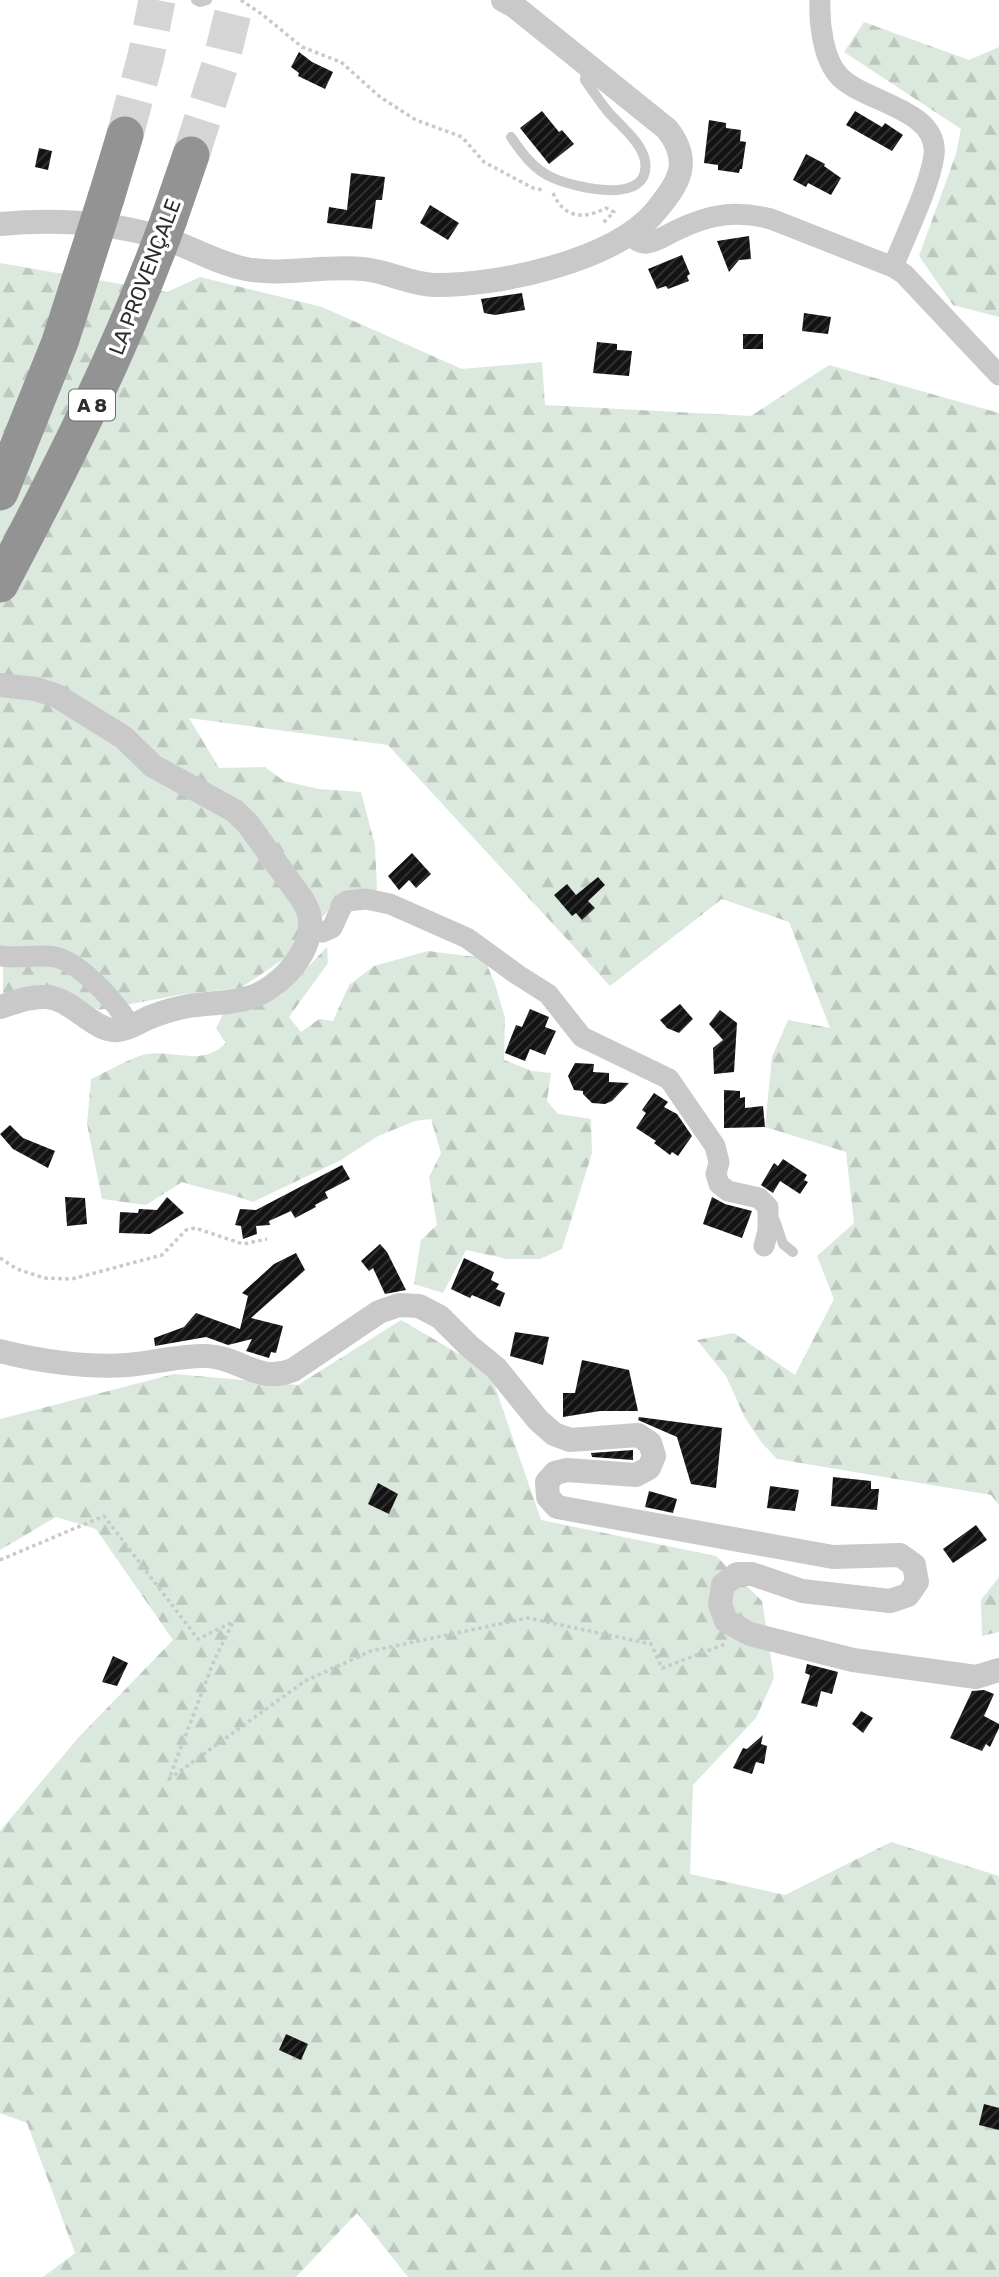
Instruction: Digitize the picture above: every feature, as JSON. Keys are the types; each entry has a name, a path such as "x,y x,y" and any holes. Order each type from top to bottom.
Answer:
{"highway":[{"name":"A 8","path":"0,492 60,342 125,135"},
{"name":"LA PROVENÇALE","path":"0,584 105,377 152,265 191,155"}],"street":[{"path":"0,224 88,224 157,236 219,261 248,269 364,269 412,283 435,285 517,276 594,253 649,218 672,191 680,174 678,144 667,129 503,0"},
{"path":"820,0 822,29 828,56 838,75 851,86 923,122 933,139 934,154 926,184 893,267"},
{"path":"629,233 638,242 648,243 699,219 727,214 751,214 771,219 893,267 904,274 999,375"},
{"path":"0,685 36,689 57,696 123,737 153,766 235,811 248,824 302,899 309,913 310,931 306,948 287,973 266,991 247,999 181,1007 117,1031 103,1028 65,1001 49,997 31,997 0,1007"},
{"path":"310,931 323,932 332,928 347,901 366,900 390,904 467,938 548,994 582,1037 669,1079 715,1146 719,1162 716,1174 719,1184 728,1191 759,1198 768,1207 768,1231 764,1246"},
{"path":"0,957 57,957 73,965 104,992 130,1026"},
{"path":"0,1351 19,1356 102,1366 206,1356 230,1360 264,1374 279,1376 293,1370 379,1312 399,1305 419,1306 440,1317 496,1368 538,1420 554,1434 570,1440 638,1435 650,1443 654,1456 649,1468 636,1475 566,1470 555,1473 547,1482 548,1497 557,1507 833,1557 900,1555 914,1565 917,1582 908,1595 890,1601 802,1591 752,1574 737,1574 723,1585 720,1604 726,1621 750,1634 853,1660 976,1677 999,1670"}],"lane":[{"path":"196,0 207,0"},
{"path":"511,137 526,158 551,177 588,188 622,191 637,184 643,176 645,160 635,141 608,112 585,80 587,64"},
{"path":"768,1207 775,1208 778,1234 783,1244 793,1252"}],"path":[{"path":"241,0 302,47 341,62 380,97 416,120 462,137 484,162 533,188 552,192 559,207 572,214 595,214 607,208"},
{"path":"0,1258 17,1269 44,1278 72,1279 162,1255 186,1230 195,1228 243,1244 267,1239"},
{"path":"0,1560 104,1516 198,1639 233,1622 213,1662 169,1779 305,1681 371,1651 528,1618 651,1644 663,1668 750,1634"}],"green space":[{"path":"864,22 969,60 999,47 999,317 953,305 919,256 956,154 961,129 844,52"},
{"path":"0,263 167,292 200,277 322,307 462,369 542,362 545,405 751,416 829,365 999,413 999,1505 991,1495 777,1459 745,1418 726,1376 697,1340 734,1333 795,1375 834,1299 817,1256 854,1223 846,1152 765,1127 772,1057 788,1020 830,1028 789,922 722,899 610,986 388,745 189,718 219,768 265,767 284,781 319,789 361,792 375,845 377,890 329,910 285,958 241,988 184,994 99,1010 53,990 3,994 3,947 0,946"},
{"path":"327,947 328,963 289,1017 301,1032 319,1019 333,1021 349,985 374,966 428,951 484,958 505,1018 504,1060 532,1071 551,1073 547,1101 558,1114 591,1119 592,1153 562,1249 540,1259 507,1259 466,1250 443,1293 414,1284 421,1240 437,1225 429,1177 441,1153 431,1119 415,1121 378,1136 341,1160 253,1202 182,1182 146,1205 102,1199 87,1124 91,1079 141,1055 158,1053 198,1056 217,1050 226,1043 216,1028 225,1011 246,1008 281,995"},
{"path":"401,1320 490,1372 541,1520 716,1556 762,1601 774,1678 756,1718 693,1785 690,1874 785,1895 891,1842 999,1876 999,2277 408,2277 357,2213 296,2277 43,2277 75,2253 27,2123 0,2113 0,1831 78,1738 173,1640 96,1529 56,1517 0,1550 0,1419 174,1374 298,1385"},
{"path":"999,1577 999,1632 982,1636 981,1600"}],"building":[{"path":"299,52 333,72 325,89 298,76 299,73 291,67"},
{"path":"542,111 559,132 562,130 574,144 549,164 520,128"},
{"path":"855,111 882,127 885,123 903,135 892,151 846,125"},
{"path":"709,120 726,123 726,128 741,130 740,141 746,142 739,173 718,170 718,165 704,163"},
{"path":"39,148 52,151 48,170 35,167"},
{"path":"806,154 825,164 824,166 841,178 831,195 808,183 806,187 793,180"},
{"path":"351,173 385,177 382,200 376,200 372,229 327,223 329,207 347,210"},
{"path":"430,205 459,223 448,240 420,223"},
{"path":"749,236 751,259 739,260 729,272 717,241"},
{"path":"682,255 690,274 687,276 689,281 668,289 666,286 657,289 648,269"},
{"path":"522,293 525,310 495,315 484,313 481,299"},
{"path":"804,313 831,317 828,334 802,331"},
{"path":"743,334 763,334 763,349 743,349"},
{"path":"597,342 617,344 617,350 632,351 629,376 593,373"},
{"path":"412,853 431,874 416,888 409,880 399,890 388,876"},
{"path":"598,877 605,885 588,901 595,908 582,920 576,913 572,916 554,895 567,884 576,895"},
{"path":"680,1004 693,1019 679,1033 667,1028 660,1020"},
{"path":"530,1009 549,1017 545,1027 556,1031 545,1055 530,1049 525,1061 505,1053 516,1025 522,1027"},
{"path":"720,1010 737,1023 734,1072 714,1074 713,1048 723,1040 709,1024"},
{"path":"575,1063 594,1064 593,1072 609,1073 609,1082 629,1083 612,1101 605,1104 592,1103 583,1091 574,1090 568,1076"},
{"path":"724,1090 740,1091 740,1098 745,1097 745,1108 763,1106 765,1127 724,1128"},
{"path":"654,1093 668,1102 664,1107 677,1114 692,1136 678,1156 672,1152 670,1155 654,1143 656,1141 636,1128 646,1113 642,1110"},
{"path":"10,1125 23,1138 55,1151 48,1168 13,1149 0,1134"},
{"path":"783,1159 807,1175 804,1180 808,1182 800,1194 780,1181 773,1193 761,1185 774,1163 778,1166"},
{"path":"342,1165 350,1179 325,1192 328,1198 315,1205 316,1207 295,1218 291,1211 269,1221 270,1225 256,1226 257,1234 243,1239 241,1226 235,1225 240,1209 256,1210"},
{"path":"65,1197 85,1198 87,1224 67,1226"},
{"path":"167,1197 184,1213 150,1234 119,1233 120,1212 157,1210"},
{"path":"712,1197 725,1204 752,1211 742,1238 703,1224"},
{"path":"380,1244 387,1252 406,1290 385,1294 373,1268 369,1271 361,1261"},
{"path":"296,1253 305,1270 251,1318 283,1326 276,1353 271,1352 269,1358 246,1351 252,1339 228,1345 206,1337 155,1346 154,1338 184,1327 196,1313 240,1329 248,1296 242,1293 274,1264"},
{"path":"464,1258 494,1272 491,1280 499,1284 496,1289 505,1293 500,1307 451,1289"},
{"path":"515,1332 549,1337 543,1365 510,1356"},
{"path":"582,1360 629,1370 638,1411 600,1411 563,1417 563,1393 575,1393"},
{"path":"639,1417 722,1428 716,1488 691,1484 677,1437 638,1420"},
{"path":"633,1450 633,1460 592,1457 591,1453"},
{"path":"833,1477 871,1481 871,1489 879,1489 877,1510 831,1506"},
{"path":"378,1483 398,1494 389,1514 368,1504"},
{"path":"770,1486 799,1490 795,1511 767,1508"},
{"path":"649,1491 677,1499 673,1513 645,1507"},
{"path":"976,1525 987,1540 953,1563 943,1549"},
{"path":"113,1656 128,1663 117,1686 102,1682"},
{"path":"807,1664 838,1672 832,1694 821,1691 817,1707 801,1703 810,1675 805,1673"},
{"path":"984,1690 994,1694 984,1716 999,1724 999,1728 990,1747 986,1744 982,1751 950,1738 972,1691"},
{"path":"861,1711 873,1718 863,1733 852,1724"},
{"path":"763,1735 761,1744 767,1746 764,1764 756,1762 752,1774 733,1768 743,1748 747,1749"},
{"path":"286,2034 308,2044 301,2060 279,2050"},
{"path":"984,2104 999,2108 999,2130 979,2125"}],"tunnel":[{"path":"125,135 146,56 157,0"},
{"path":"191,155 221,62 236,0"}]}
